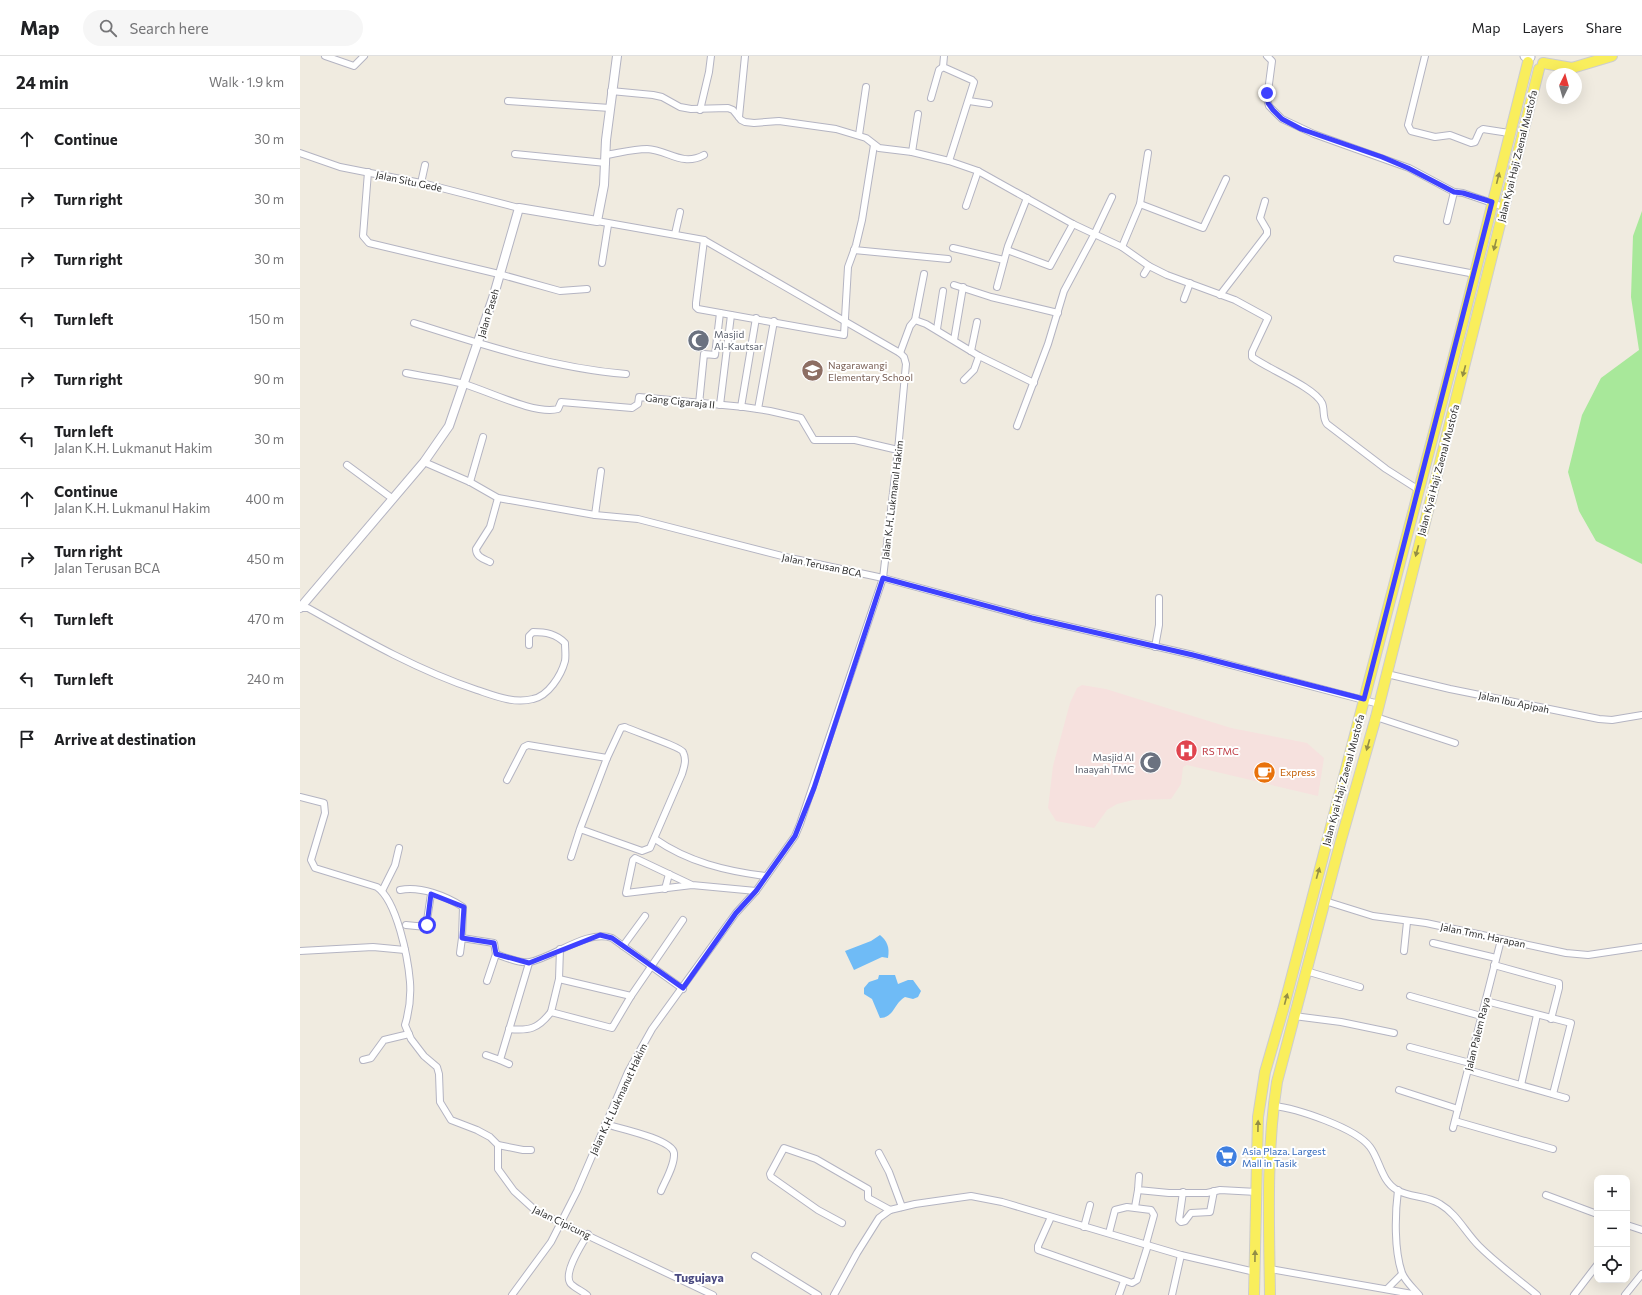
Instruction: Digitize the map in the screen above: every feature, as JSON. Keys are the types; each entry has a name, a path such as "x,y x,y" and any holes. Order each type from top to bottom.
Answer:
{"main road":[{"path":"1534,60 1572,68 1612,56"},
{"name":"Jalan Kyai Haji Zaenal Mustofa","path":"1254,1295 1258,1117 1265,1072 1461,330 1509,133 1534,60"},
{"name":"Jalan Kyai Haji Zaenal Mustofa","path":"1270,1295 1270,1182 1273,1106 1282,1063 1341,840 1376,717 1405,596 1473,333 1504,207 1534,60"},
{"path":"1461,330 1473,333"},
{"path":"1427,455 1440,461"},
{"path":"1392,592 1405,596"},
{"path":"1328,836 1341,840"},
{"path":"1309,910 1321,914"},
{"path":"1270,1057 1282,1063"},
{"path":"1256,1179 1270,1182"}],"street":[{"path":"325,56 354,66 364,56"},
{"path":"597,221 604,185 611,91 617,56"},
{"path":"700,110 709,72 710,56"},
{"path":"739,117 745,56"},
{"path":"931,98 939,70 943,67 944,56"},
{"path":"1267,56 1272,61 1267,100 1269,106 1282,119 1314,134 1408,168 1454,192 1463,193 1504,207"},
{"path":"1424,56 1408,125 1411,131 1435,137 1450,135 1471,143 1475,142 1480,131 1483,129 1509,133"},
{"path":"943,67 974,81 949,161"},
{"path":"859,135 866,88"},
{"path":"611,91 654,95 662,97 680,107 700,110 728,108 733,110 745,122 754,123 779,121 836,129 859,135 866,138 874,145 886,150 912,152 949,161 978,171 1073,224 1122,247 1149,266 1167,275 1220,294 1268,318 1252,352 1252,357 1301,386 1317,398 1322,404 1327,424 1386,469 1419,490"},
{"path":"508,101 610,108"},
{"path":"969,101 989,104"},
{"path":"912,152 918,114"},
{"path":"704,240 696,306 720,313 756,318 844,335 848,267 862,220 874,145"},
{"path":"515,154 606,159 649,149 688,160 696,159 704,155"},
{"name":"Jalan Situ Gede","path":"300,153 340,167 421,183 519,208"},
{"path":"1122,247 1140,204 1148,153"},
{"path":"421,183 426,165"},
{"path":"966,206 978,171"},
{"path":"368,172 363,236 366,242 380,247 499,274 560,290 570,291 587,289"},
{"path":"1140,204 1203,228 1226,179"},
{"path":"1447,221 1454,192"},
{"path":"1017,426 1034,383 1070,280 1112,197"},
{"path":"998,287 1007,250 1027,198"},
{"path":"1220,294 1267,234 1267,230 1260,218 1265,201"},
{"path":"519,208 597,221 608,225 675,234 704,240 900,353 910,326 915,320 924,274"},
{"name":"Jalan Paseh","path":"303,605 424,462 449,426 478,344 519,208"},
{"path":"675,234 680,212"},
{"path":"1007,250 1050,266 1073,224"},
{"path":"602,263 608,225"},
{"path":"953,248 1004,260"},
{"path":"854,250 948,259"},
{"path":"1397,259 1475,274"},
{"path":"1144,274 1149,266"},
{"path":"1184,299 1190,283"},
{"path":"954,285 991,297 1058,313"},
{"path":"954,340 963,287"},
{"path":"936,329 943,291"},
{"path":"699,404 704,354 715,355 720,313"},
{"path":"720,405 731,314"},
{"path":"741,407 756,318"},
{"path":"915,320 936,329 979,356 1034,383"},
{"path":"758,409 774,322"},
{"path":"971,351 977,322"},
{"path":"414,323 478,344 571,367 626,374"},
{"name":"Jalan K.H. Lukmanul Hakim","path":"700,963 736,913 756,891 765,876 795,836 883,578 898,450 906,364 904,357 900,353"},
{"path":"964,380 974,370 979,356"},
{"path":"406,373 463,384"},
{"name":"Gang Cigaraja II","path":"463,384 524,405 551,411 558,409 560,402 632,408 638,404 639,397 758,409 800,418 810,436 818,442 855,440 898,450"},
{"path":"470,482 483,436"},
{"name":"Jalan Terusan BCA","path":"424,462 470,482 498,498 595,515 638,519 790,558 883,578 1032,618 1155,647 1379,704"},
{"path":"347,465 393,499"},
{"path":"595,515 601,471"},
{"path":"490,562 480,557 475,551 490,527 498,498"},
{"path":"1155,647 1159,625 1159,598"},
{"path":"303,605 406,662 462,685 507,700 532,700 542,696 556,681 565,661 565,643 559,636 544,632 533,632 529,636 529,645"},
{"name":"Jalan Ibu Apipah","path":"1387,674 1450,689 1599,719 1612,720 1642,716"},
{"path":"1376,717 1455,743"},
{"path":"571,857 580,829 619,730 623,727 681,749 685,763 682,774 650,848 642,851 580,829"},
{"path":"507,780 524,747 528,745 607,758"},
{"path":"300,797 324,803 325,813 311,860 315,868 357,882 370,884 383,891 392,908 405,950 410,983 409,1014 405,1025 409,1034 424,1056 437,1067 439,1074 440,1102 451,1120 477,1130 490,1137 498,1145 531,1150"},
{"path":"655,839 684,856 708,865 732,871 765,876"},
{"path":"383,891 395,866 399,848"},
{"path":"692,885 636,858 633,860 626,893 692,885 756,891"},
{"path":"665,889 669,874"},
{"path":"400,890 416,888 464,907 460,953"},
{"path":"406,925 426,927 431,894"},
{"name":"Jalan Tmn. Harapan","path":"1325,901 1373,916 1407,922 1426,923 1501,940 1588,955 1642,947"},
{"path":"623,946 645,916"},
{"path":"551,1012 612,1028 631,996 683,920"},
{"path":"1404,951 1407,922"},
{"path":"496,954 529,963 560,949 602,935 612,938 683,988"},
{"path":"462,938 494,943 496,954 487,982"},
{"name":"Jalan Palem Raya","path":"1501,940 1454,1124 1553,1149"},
{"path":"1433,943 1496,958"},
{"path":"300,951 373,947 405,950"},
{"path":"509,1029 533,1029 545,1020 551,1012 559,979 560,949"},
{"path":"500,1060 529,963"},
{"name":"Jalan K.H. Lukmanut Hakim","path":"561,1223 577,1191 628,1072 652,1029 700,963"},
{"path":"1494,965 1559,983 1551,1019"},
{"path":"1306,971 1360,987"},
{"path":"559,979 631,996"},
{"path":"1410,996 1482,1016"},
{"path":"1486,1001 1571,1024 1553,1094"},
{"path":"1521,1085 1537,1015"},
{"path":"1294,1016 1341,1022 1394,1033"},
{"path":"363,1060 371,1058 384,1040 409,1034"},
{"path":"1410,1047 1470,1063"},
{"path":"486,1055 509,1064"},
{"path":"1468,1070 1566,1098"},
{"path":"1399,1090 1458,1109"},
{"path":"1273,1106 1309,1113 1357,1136 1369,1146 1383,1174 1398,1190 1432,1199 1441,1204 1456,1217 1486,1253 1537,1295"},
{"path":"605,1124 661,1141 670,1146 673,1150 674,1159 661,1191"},
{"name":"Jalan Cipicung","path":"498,1145 498,1169 514,1191 536,1211 588,1234 713,1295"},
{"path":"842,1223 818,1210 770,1177 770,1174 784,1148 816,1159 868,1189 868,1198 890,1210"},
{"path":"879,1153 889,1172 902,1207"},
{"path":"1135,1207 1139,1176"},
{"path":"1138,1190 1169,1193 1207,1193 1214,1191 1257,1192"},
{"path":"1398,1190 1396,1210 1397,1242 1402,1274 1419,1295"},
{"path":"1183,1192 1179,1220 1181,1222 1185,1222 1191,1213 1210,1212 1214,1191"},
{"path":"1546,1195 1594,1213"},
{"path":"834,1295 857,1253 879,1218 890,1210 902,1207 968,1196 1002,1202 1181,1255 1255,1272"},
{"path":"1084,1227 1090,1205"},
{"path":"1052,1217 1038,1246 1038,1250 1132,1283 1137,1280 1154,1215 1150,1210 1135,1207 1115,1210 1109,1233"},
{"path":"512,1295 548,1247 561,1223"},
{"path":"1630,1226 1642,1230"},
{"path":"586,1295 571,1284 569,1278 573,1260 588,1234"},
{"path":"1172,1295 1181,1255"},
{"path":"755,1256 818,1295"},
{"path":"1270,1269 1419,1295"},
{"path":"1574,1295 1594,1269"},
{"path":"1388,1289 1402,1274"},
{"path":"1625,1295 1642,1274"},
{"path":"1119,1295 1124,1280"}],"shaded area":[{"name":"RS TMC","path":"1082,685 1106,689 1231,728 1307,743 1324,758 1318,796 1187,765 1183,767 1181,784 1171,799 1133,800 1117,804 1107,810 1094,828 1056,821 1048,808 1053,766 1070,703 1077,688"}],"green space":[{"path":"1642,211 1642,564 1596,541 1579,511 1568,472 1582,415 1601,378 1639,350 1631,297 1633,236"}],"water":[{"path":"880,935 887,945 889,951 888,958 882,957 854,970 845,951 871,941"},
{"path":"879,975 895,975 898,984 908,980 913,980 921,991 918,997 913,999 905,997 898,1003 888,1016 880,1018 872,999 864,994 864,988 869,982 878,979"}],"place":[{"name":"Masjid Al-Kautsar","path":"698,340"},
{"name":"Nagarawangi Elementary School","path":"812,371"},
{"name":"RS TMC","path":"1186,751"},
{"name":"Masjid Al Inaayah TMC","path":"1150,763"},
{"name":"Express","path":"1264,772"},
{"name":"Asia Plaza. Largest Mall in Tasik","path":"1226,1157"}],"district":[{"name":"Tugujaya","path":"699,1277"}],"route":[{"path":"427,925 431,894 464,907 462,938 494,943 496,954 529,963 560,949 600,935 605,935 612,938 683,988 736,913 756,891 765,876 795,836 814,788 837,714 883,578 1032,618 1193,655 1364,699 1461,330 1492,202 1463,193 1454,192 1408,168 1382,157 1301,129 1282,119 1269,106 1267,93"}]}
